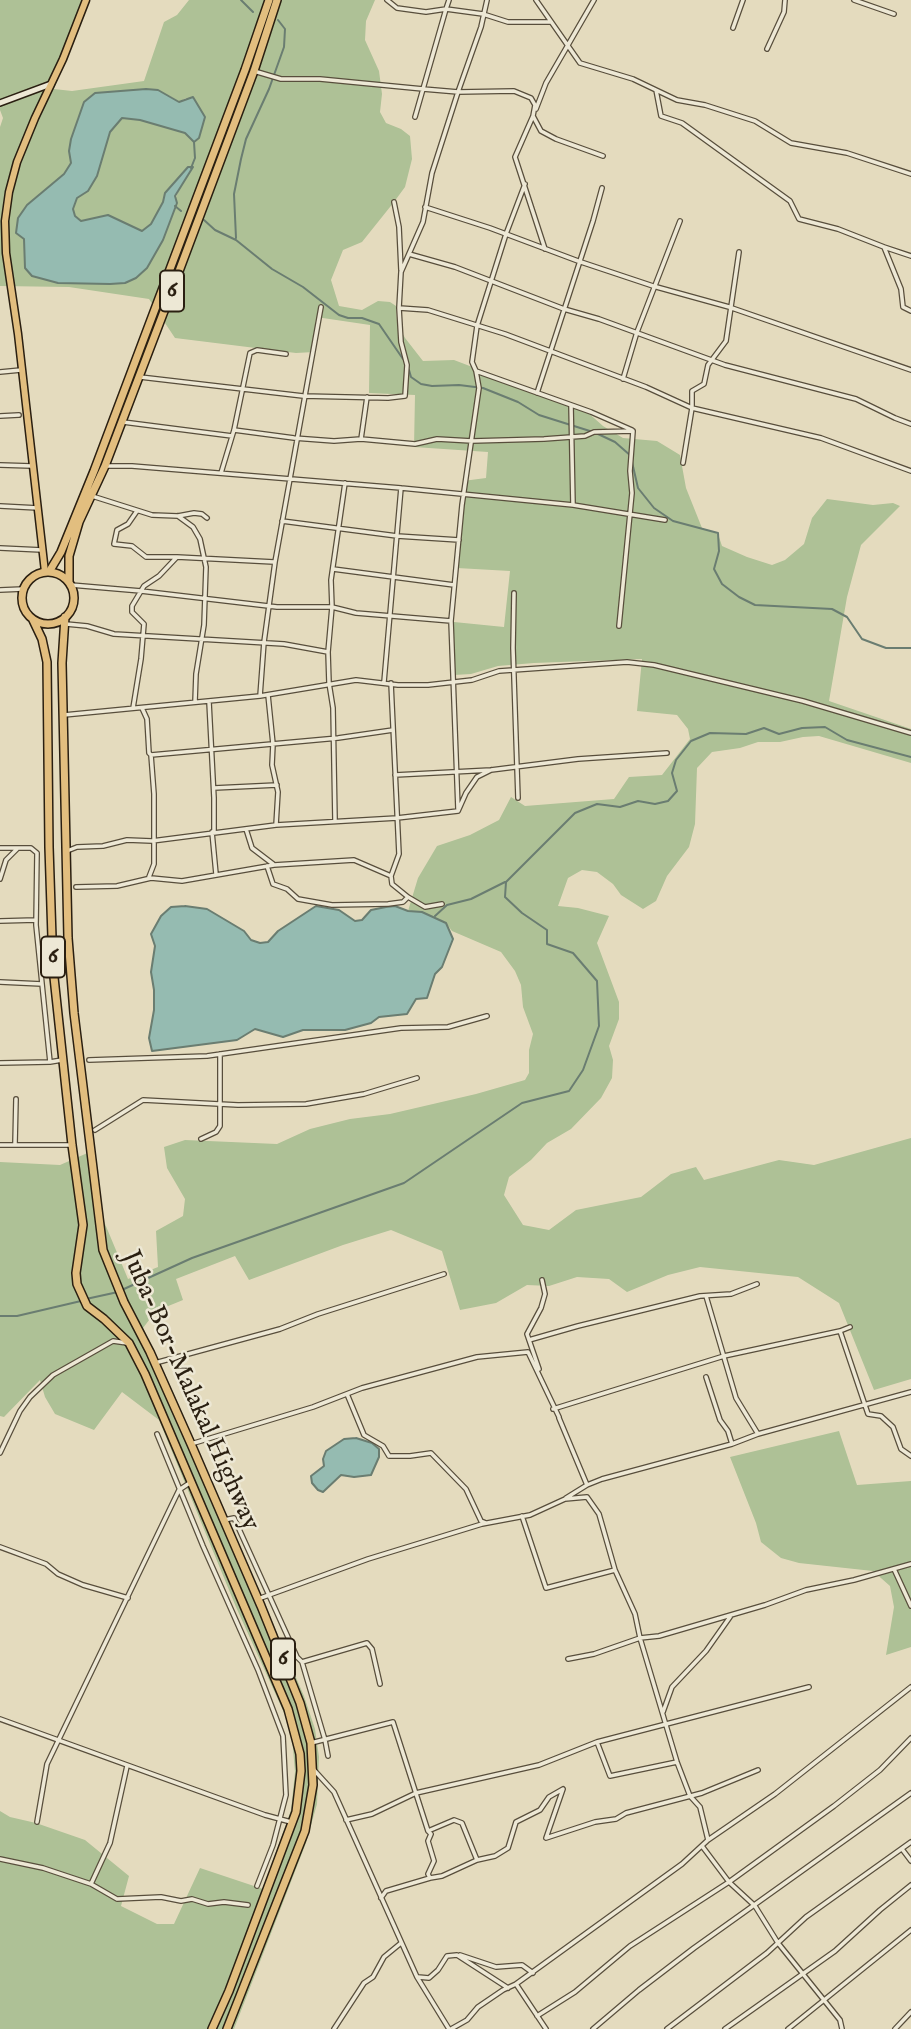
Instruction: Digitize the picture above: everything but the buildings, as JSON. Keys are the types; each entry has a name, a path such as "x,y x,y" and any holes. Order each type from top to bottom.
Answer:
{"highway":[{"name":"6","path":"23,589 29,579 47,572 61,552 215,150 269,0"},
{"name":"Juba-Bor-Malakal Highway","path":"227,2029 304,1830 311,1805 314,1770 312,1744 300,1703 225,1520 155,1363 107,1264 101,1238 74,1013 68,938 62,663 65,620 74,601 69,556 73,541 105,466 254,72 277,0"},
{"path":"47,572 59,574 70,583"},
{"name":"Juba-Bor-Malakal Highway","path":"23,589 24,608 42,639 47,662 53,968 83,1225 76,1273 80,1294 87,1306 129,1343 145,1374 295,1728 301,1771 293,1822 212,2029"},
{"path":"33,620 50,624 65,620"}],"main road":[{"path":"47,572 42,550 6,253 6,206 17,162 86,0"}],"street":[{"path":"387,0 397,8 426,12 446,9 508,22 553,22"},
{"path":"415,117 449,0"},
{"path":"401,272 423,222 432,173 487,0"},
{"path":"536,0 580,63 633,79 677,100 705,105 755,121 791,143 847,153 911,174"},
{"path":"545,249 515,158 546,83 594,0"},
{"path":"733,28 743,0"},
{"path":"767,48 784,12 785,0"},
{"path":"854,0 894,14"},
{"path":"254,72 281,79 320,79 458,92 514,91 531,98 534,105 533,116 541,131 603,156"},
{"path":"0,103 51,84"},
{"path":"656,90 661,116 682,123 790,201 799,219 838,229 911,256"},
{"path":"458,811 451,621 464,495 479,388 472,362 477,326 525,184"},
{"path":"537,393 602,188"},
{"path":"138,377 303,396 405,396 407,365 401,342 399,226 394,202"},
{"path":"425,207 578,261 729,307 911,370"},
{"path":"623,379 653,286 680,221"},
{"path":"884,247 901,289 903,307 911,311"},
{"path":"682,463 692,408 692,391 704,384 711,358 726,341 739,252"},
{"path":"409,254 455,267 564,309 637,332 724,365 856,399 911,424"},
{"path":"260,696 268,606 320,307"},
{"path":"399,308 428,310 551,351 692,408 821,438 911,471"},
{"path":"221,473 234,430 251,351 286,354"},
{"path":"0,372 21,370"},
{"path":"476,371 634,431"},
{"path":"360,439 367,397"},
{"path":"571,405 573,505"},
{"path":"0,416 19,415"},
{"path":"121,422 232,436"},
{"path":"234,430 297,438 360,439 415,444 437,439 472,441 571,437 586,436 594,432 634,431"},
{"path":"619,626 634,431"},
{"path":"0,465 32,466"},
{"path":"105,466 401,488 573,505 665,520"},
{"path":"335,820 333,708 328,652 337,528 345,483"},
{"path":"384,682 401,488"},
{"path":"91,496 152,515 178,516 194,513 208,518"},
{"path":"0,506 38,508"},
{"path":"137,511 128,524 117,530 114,544 132,546 146,557 275,562"},
{"path":"178,516 196,532 203,548 203,639 196,674 195,702"},
{"path":"282,521 397,536 459,540"},
{"path":"0,548 42,550"},
{"path":"133,708 144,624 132,612 132,606 141,590 177,557"},
{"path":"333,569 454,585"},
{"path":"70,583 205,600 268,606 332,607 356,613 451,621"},
{"path":"0,590 23,589"},
{"path":"514,593 518,798"},
{"path":"65,620 114,634 264,642 328,652"},
{"path":"64,715 260,696 356,680 398,685 453,682 514,670 627,662 803,701 911,733"},
{"path":"391,683 399,854 391,876 393,886 425,907 442,904"},
{"path":"268,695 273,744 272,765 277,785 276,825"},
{"path":"209,702 216,874"},
{"path":"142,708 147,719 154,794 153,870 148,879"},
{"path":"151,755 393,730"},
{"path":"395,775 516,768 578,759 667,752"},
{"path":"458,811 477,777 491,770"},
{"path":"214,788 277,785"},
{"path":"65,852 77,847 103,846 127,840 152,841 276,825 397,818 458,811"},
{"path":"246,829 252,848 274,865"},
{"path":"0,848 31,848 37,853 36,920 50,1062"},
{"path":"0,879 6,860 19,848"},
{"path":"76,887 117,886 148,879 182,881 274,865 358,860 377,872 391,876"},
{"path":"267,866 273,884 286,889 298,899 332,905 388,904 403,902 408,897"},
{"path":"0,921 36,920"},
{"path":"0,982 42,984"},
{"path":"89,1060 170,1059 220,1054 401,1028 448,1027 487,1016"},
{"path":"201,1139 219,1128 220,1054"},
{"path":"0,1063 62,1060"},
{"path":"95,1130 143,1100 306,1104 364,1094 417,1078"},
{"path":"15,1144 16,1099"},
{"path":"0,1145 72,1145"},
{"path":"155,1363 280,1329 318,1314 444,1274"},
{"path":"542,1280 545,1294 527,1334 553,1409 562,1423 587,1485"},
{"path":"529,1340 706,1296 731,1294 757,1284"},
{"path":"706,1296 736,1398 758,1434"},
{"path":"553,1409 723,1356 850,1327"},
{"path":"840,1331 868,1413 881,1416 893,1427 901,1449 911,1456"},
{"path":"0,1453 20,1411 53,1375 113,1341 129,1343"},
{"path":"191,1444 347,1394 477,1357 528,1352 559,1417"},
{"path":"706,1377 720,1420 729,1432 732,1444"},
{"path":"258,1599 359,1562 453,1533 530,1515 565,1499 587,1485 611,1476 911,1392"},
{"path":"347,1394 363,1435 383,1446 390,1456 431,1452 466,1489 481,1521 486,1523"},
{"path":"157,1434 284,1736 286,1796 273,1845 257,1886"},
{"path":"37,1822 47,1764 179,1490 191,1482"},
{"path":"565,1499 587,1497 599,1514 615,1570 635,1614 677,1762 690,1796 700,1807 708,1840"},
{"path":"522,1516 546,1588 615,1570"},
{"path":"225,1520 233,1518 297,1657 302,1662 328,1756"},
{"path":"0,1547 46,1564 58,1574 83,1585 128,1598"},
{"path":"568,1659 594,1654 640,1638 659,1636 806,1590 911,1564"},
{"path":"894,1569 911,1606"},
{"path":"662,1713 672,1686 706,1651 731,1615"},
{"path":"302,1662 367,1643 372,1649 380,1684"},
{"path":"346,1820 380,1811 416,1793 539,1765 597,1742 809,1687"},
{"path":"314,1770 334,1793 417,1977 450,2029 467,2020 478,2007 533,1973 682,1864 708,1840 775,1794 911,1687"},
{"path":"0,1719 293,1822"},
{"path":"312,1744 393,1722 431,1834 428,1841 434,1861 428,1874 430,1878"},
{"path":"537,2016 575,1992 630,1946 729,1882 880,1770 911,1738"},
{"path":"597,1742 610,1776 677,1762"},
{"path":"91,1884 110,1843 127,1765"},
{"path":"381,1898 386,1891 442,1876 477,1860 495,1856 508,1848 516,1822 540,1810 549,1797 563,1789 546,1838 702,1793 758,1770"},
{"path":"593,2029 661,1973 911,1793"},
{"path":"428,1831 454,1821 462,1824 477,1860"},
{"path":"667,2029 778,1943 806,1917 911,1842"},
{"path":"702,1846 729,1882 755,1906 778,1943 841,2020 842,2029"},
{"path":"902,1848 911,1861"},
{"path":"0,1859 43,1868 91,1884 117,1899 161,1897 181,1901 192,1899 208,1904 224,1902 248,1905"},
{"path":"725,2029 803,1975 911,1885"},
{"path":"788,2029 911,1930"},
{"path":"334,2029 364,1983 373,1977 384,1957 401,1943"},
{"path":"417,1977 429,1978 447,1956 457,1955 496,1967 522,1965 533,1973"},
{"path":"457,1955 508,1988"},
{"path":"516,1984 546,2029"},
{"path":"895,2029 911,2012"}],"green space":[{"path":"0,0 89,0 54,89 72,91 144,81 164,22 177,15 189,0 375,0 366,21 365,40 379,71 382,94 380,112 386,123 410,136 412,159 405,187 394,202 362,242 343,250 331,280 339,306 362,310 378,301 390,302 396,306 397,323 405,338 423,361 454,360 585,410 603,426 623,438 657,441 680,455 686,488 702,528 718,534 722,546 747,557 772,565 785,560 804,544 812,518 827,499 873,505 893,503 900,506 861,545 847,597 829,701 911,729 911,763 819,736 780,742 758,742 712,752 697,768 695,824 689,847 667,876 656,901 643,909 621,895 613,884 597,872 582,870 568,878 558,906 609,916 597,943 619,1002 619,1019 609,1046 613,1060 612,1078 601,1098 571,1129 547,1143 509,1177 504,1195 523,1225 549,1230 576,1210 641,1197 671,1174 696,1167 704,1180 779,1160 814,1165 911,1138 911,1379 874,1390 839,1303 798,1277 700,1267 668,1275 627,1292 609,1279 577,1277 549,1286 527,1285 496,1303 460,1310 442,1251 391,1230 249,1280 235,1256 176,1279 183,1300 156,1311 143,1328 304,1696 315,1729 319,1757 317,1804 306,1843 234,2029 0,2029 0,1811 10,1817 85,1840 129,1876 121,1906 157,1924 174,1924 200,1868 263,1889 291,1810 295,1772 292,1737 285,1715 236,1607 159,1420 122,1392 94,1430 55,1414 45,1397 40,1380 4,1417 0,1416 0,1162 60,1165 92,1151 103,1219 128,1279 158,1267 156,1231 183,1216 185,1199 167,1168 164,1147 185,1140 277,1144 310,1129 350,1119 390,1114 525,1080 529,1073 529,1050 533,1034 523,1007 521,985 515,971 501,952 452,931 446,923 422,912 408,911 418,878 437,846 470,835 499,820 511,797 525,806 614,799 629,777 662,775 690,739 688,729 677,715 637,711 642,659 498,666 471,674 454,675 454,622 504,627 510,571 457,568 463,481 486,478 488,452 414,447 415,395 369,393 370,325 316,317 314,352 296,353 175,338 149,299 69,287 0,286 0,127 3,118 0,110","holes":["146,89 170,96 179,102 186,98 202,129 199,138 194,142 185,133 140,120 122,118 110,132 97,176 88,191 77,198 73,209 75,216 81,221 108,215 142,231 151,224 165,193 188,167 147,268 110,284 58,283 25,251 27,205 64,174 72,163 69,151 78,117 95,93"]},
{"path":"839,1431 857,1485 911,1481 911,1647 886,1655 894,1607 890,1586 873,1571 799,1563 781,1558 761,1542 730,1457"}],"water":[{"path":"158,90 179,102 193,97 205,117 199,138 194,142 185,133 140,120 122,118 110,132 97,176 88,191 77,198 73,209 75,216 81,221 108,215 142,231 151,224 165,193 188,167 193,167 175,196 177,203 163,240 147,268 125,283 58,283 32,276 25,268 24,239 16,233 18,218 27,205 64,174 71,163 71,139 84,102 95,93"},
{"path":"316,906 339,910 355,921 362,920 371,910 386,907 395,906 422,912 446,923 453,939 442,967 435,974 427,998 416,999 407,1014 379,1017 371,1023 345,1030 303,1030 283,1037 255,1029 237,1040 152,1051 149,1038 154,1010 151,972 155,946 151,934 161,916 171,907 207,909 244,931 251,940 260,943 268,942 278,931"},
{"path":"356,1438 372,1443 379,1449 379,1457 371,1475 341,1475 323,1492 318,1490 312,1483 311,1476 324,1466 326,1451 344,1439"}],"waterway":[{"path":"241,0 253,12"},
{"path":"236,238 234,194 246,139 269,89 284,47 285,29 278,20"},
{"path":"191,168 195,158 194,142"},
{"path":"175,206 181,211"},
{"path":"204,220 215,230 236,240 272,269 303,287 339,315 362,318 379,324 403,359"},
{"path":"409,370 411,377 421,384 483,388 518,402 539,415 593,432"},
{"path":"598,434 615,442 631,456"},
{"path":"632,462 638,488 654,508 673,521 718,533 719,551 714,569 722,584 739,597 755,605 832,609 847,617 862,639 886,648 911,648"},
{"path":"124,1289 192,1258 404,1183 522,1103 569,1091 583,1070 599,1026 597,981 573,953 547,944 547,930 505,897 506,882 575,813 597,804 620,807 638,801 655,804 668,801 677,791 672,773 676,760 691,741 710,733 746,734 764,728 779,734 802,728 825,727 847,740 911,757"},
{"path":"435,916 447,905 471,899 505,882"},
{"path":"86,1299 118,1292"},
{"path":"0,1316 17,1316 81,1301"}]}
